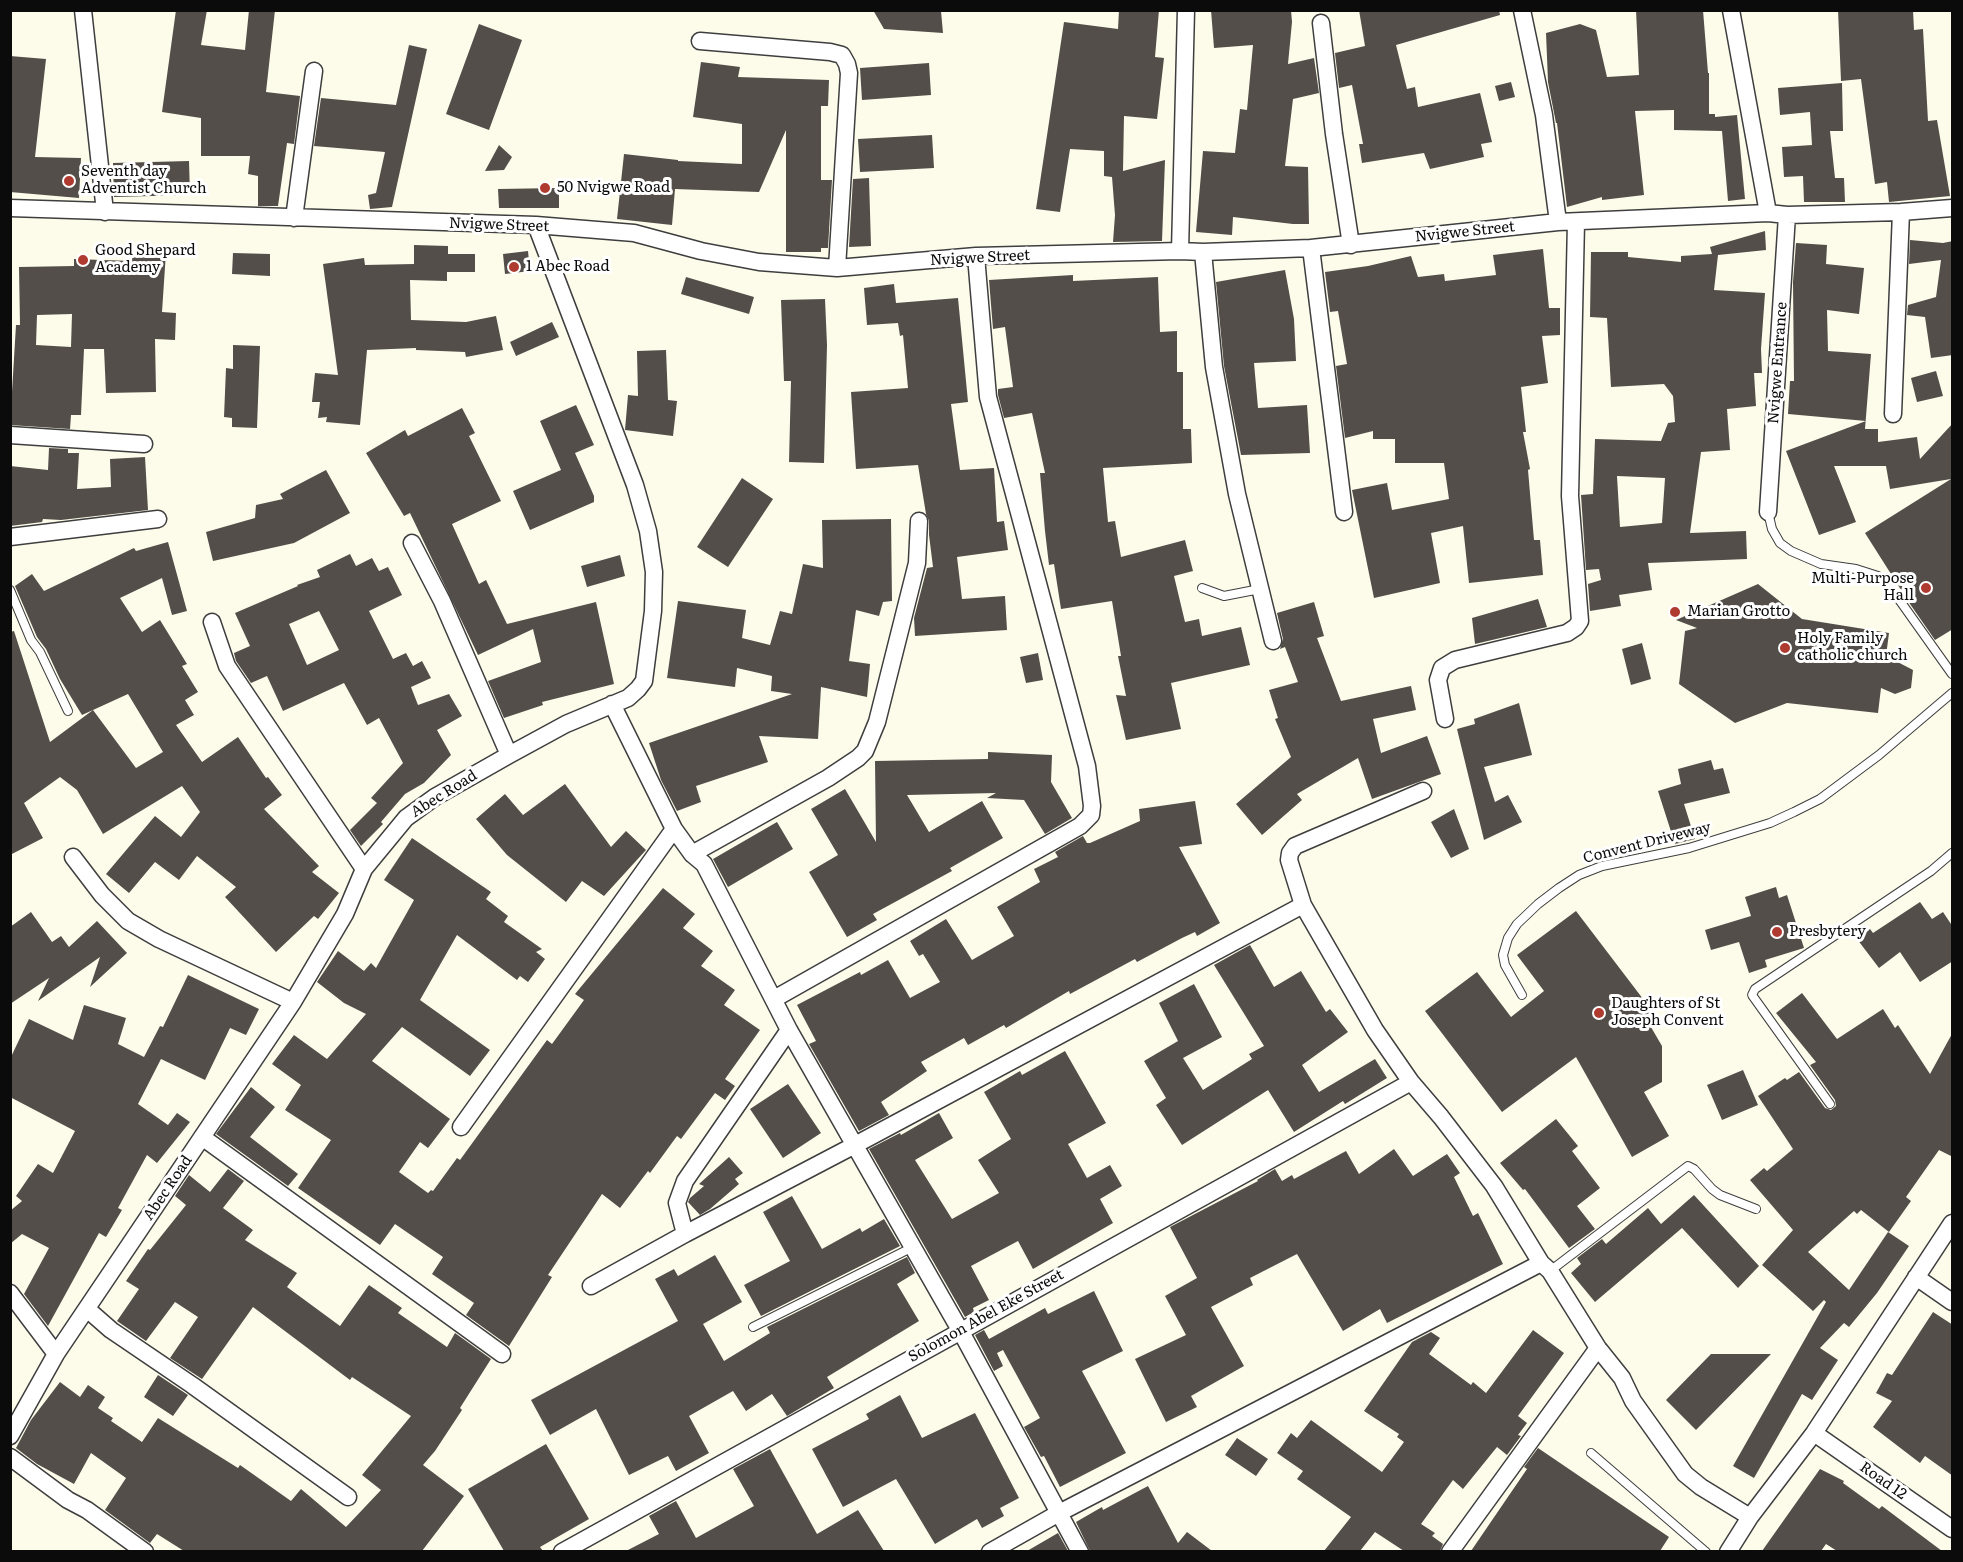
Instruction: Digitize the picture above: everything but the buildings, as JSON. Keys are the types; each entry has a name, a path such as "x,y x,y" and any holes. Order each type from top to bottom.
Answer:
{"street":[{"path":"83,10 105,212"},
{"path":"1180,251 1186,10"},
{"path":"1522,10 1544,115 1558,222"},
{"path":"1731,10 1768,213"},
{"path":"1322,23 1334,134 1351,245"},
{"path":"700,41 830,52 842,55 849,73 837,268"},
{"path":"294,218 314,71"},
{"name":"Nvigwe Street","path":"10,208 536,225 634,233 701,251 759,262 837,268 976,256 1311,248 1558,222 1768,213 1787,215 1901,212 1953,208"},
{"path":"1893,414 1901,212"},
{"name":"Nvigwe Entrance","path":"1768,512 1787,215"},
{"path":"1445,718 1438,680 1442,668 1455,660 1567,633 1580,621 1570,495 1576,222"},
{"name":"Abec Road","path":"10,1436 56,1354 292,1002 345,914 364,869 406,818 435,797 508,755 566,724 628,698 644,681 653,611 654,572 648,531 635,485 536,225"},
{"path":"1311,248 1344,512"},
{"path":"1203,252 1214,367 1237,494 1272,642"},
{"path":"774,999 1080,826 1091,815 1087,766 988,397 976,256"},
{"path":"10,435 144,444"},
{"path":"10,537 158,519"},
{"path":"692,854 828,778 865,751 877,722 917,564 919,521"},
{"path":"412,543 442,601 508,755"},
{"path":"212,622 226,666 364,869"},
{"path":"612,704 674,829 692,854 704,864 789,1030 960,1330 1080,1551"},
{"path":"1423,791 1295,846 1290,853 1289,860 1303,905 1375,1030 1411,1082 1494,1186 1598,1347 1622,1378 1633,1401 1685,1474 1701,1487 1750,1517"},
{"path":"461,1127 674,829"},
{"path":"74,857 102,895 128,921 159,939 292,1002"},
{"path":"591,1286 1303,905"},
{"path":"685,1234 677,1203 685,1181 789,1030"},
{"name":"Solomon Abel Eke Street","path":"562,1551 1411,1082"},
{"path":"202,1137 502,1354"},
{"path":"1728,1551 1750,1517 1814,1433 1953,1223"},
{"path":"990,1551 1059,1513 1545,1267"},
{"path":"1916,1277 1953,1302"},
{"path":"10,1293 56,1354"},
{"path":"87,1309 111,1330 348,1497"},
{"path":"1450,1551 1598,1347"},
{"name":"Road 12","path":"1814,1433 1953,1529"},
{"path":"10,1457 68,1500 87,1510 145,1551"}],"lane":[{"path":"1768,512 1772,529 1780,543 1791,551 1821,564 1856,569 1878,576 1893,591 1953,674"},
{"path":"1202,588 1224,596 1260,589"},
{"path":"10,590 31,640 40,652 68,711"},
{"name":"Convent Driveway","path":"1522,995 1513,983 1505,966 1503,955 1508,938 1517,924 1545,898 1579,875 1602,866 1689,848 1736,834 1770,823 1820,799 1879,755 1953,693"},
{"path":"1830,1104 1752,995 1755,989 1931,871 1953,853"},
{"path":"1545,1267 1684,1167 1694,1169 1720,1195 1756,1209"},
{"path":"753,1327 913,1247"},
{"path":"1592,1453 1706,1551"}],"place":[{"name":"Seventh day Adventist Church","path":"69,181"},
{"name":"50 Nvigwe Road","path":"545,188"},
{"name":"Good Shepard Academy","path":"83,260"},
{"name":"1 Abec Road","path":"514,267"},
{"name":"Multi-Purpose Hall","path":"1926,588"},
{"name":"Marian Grotto","path":"1675,612"},
{"name":"Holy Family catholic church","path":"1785,648"},
{"name":"Presbytery","path":"1777,932"},
{"name":"Daughters of St Joseph Convent","path":"1599,1013"}]}
